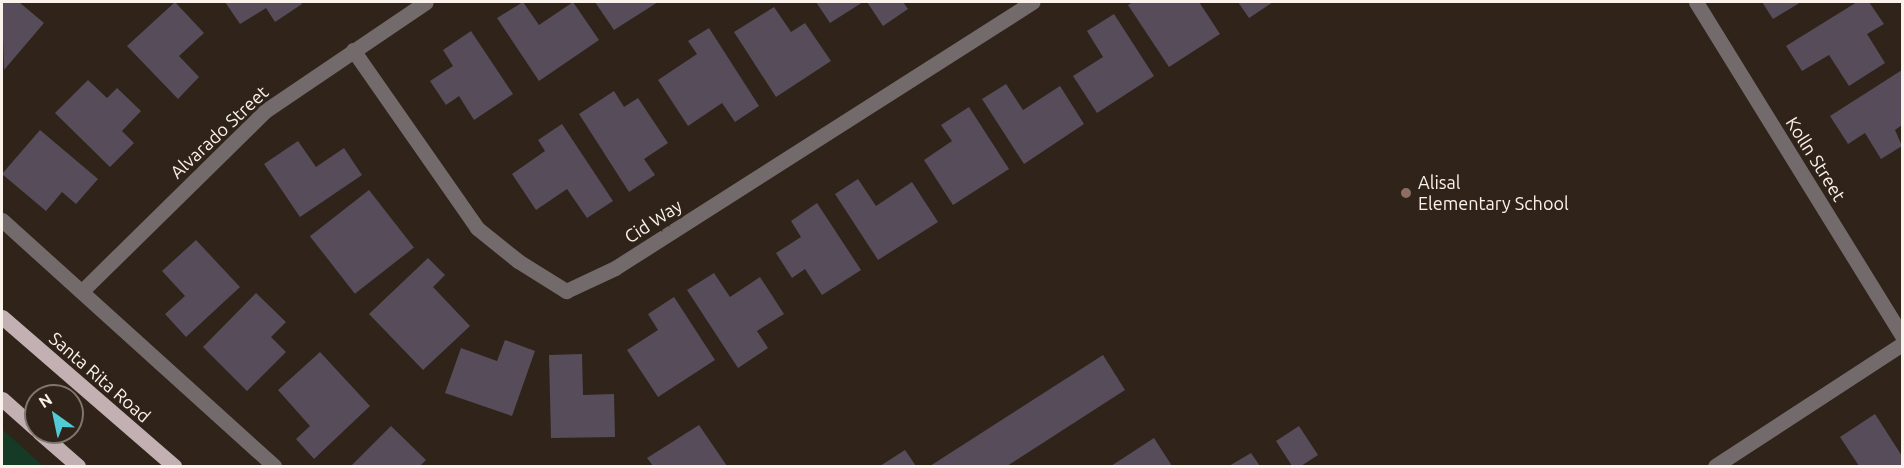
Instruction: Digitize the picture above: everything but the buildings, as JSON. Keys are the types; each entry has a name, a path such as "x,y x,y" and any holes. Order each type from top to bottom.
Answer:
{"main road":[{"name":"Santa Rita Road","path":"2,317 174,466"},
{"path":"2,399 24,419"},
{"path":"53,444 78,466"}],"street":[{"name":"Alvarado Street","path":"83,290 265,111 426,2"},
{"name":"Cid Way","path":"353,50 477,228 518,261 566,291 615,268 1032,2"},
{"name":"Kolln Street","path":"1696,2 1902,336"},
{"path":"2,220 83,290 274,466"},
{"path":"1714,466 1902,344"}],"green space":[{"path":"2,429 43,466 2,466"}],"place":[{"name":"Alisal Elementary School","path":"1406,193"}]}
